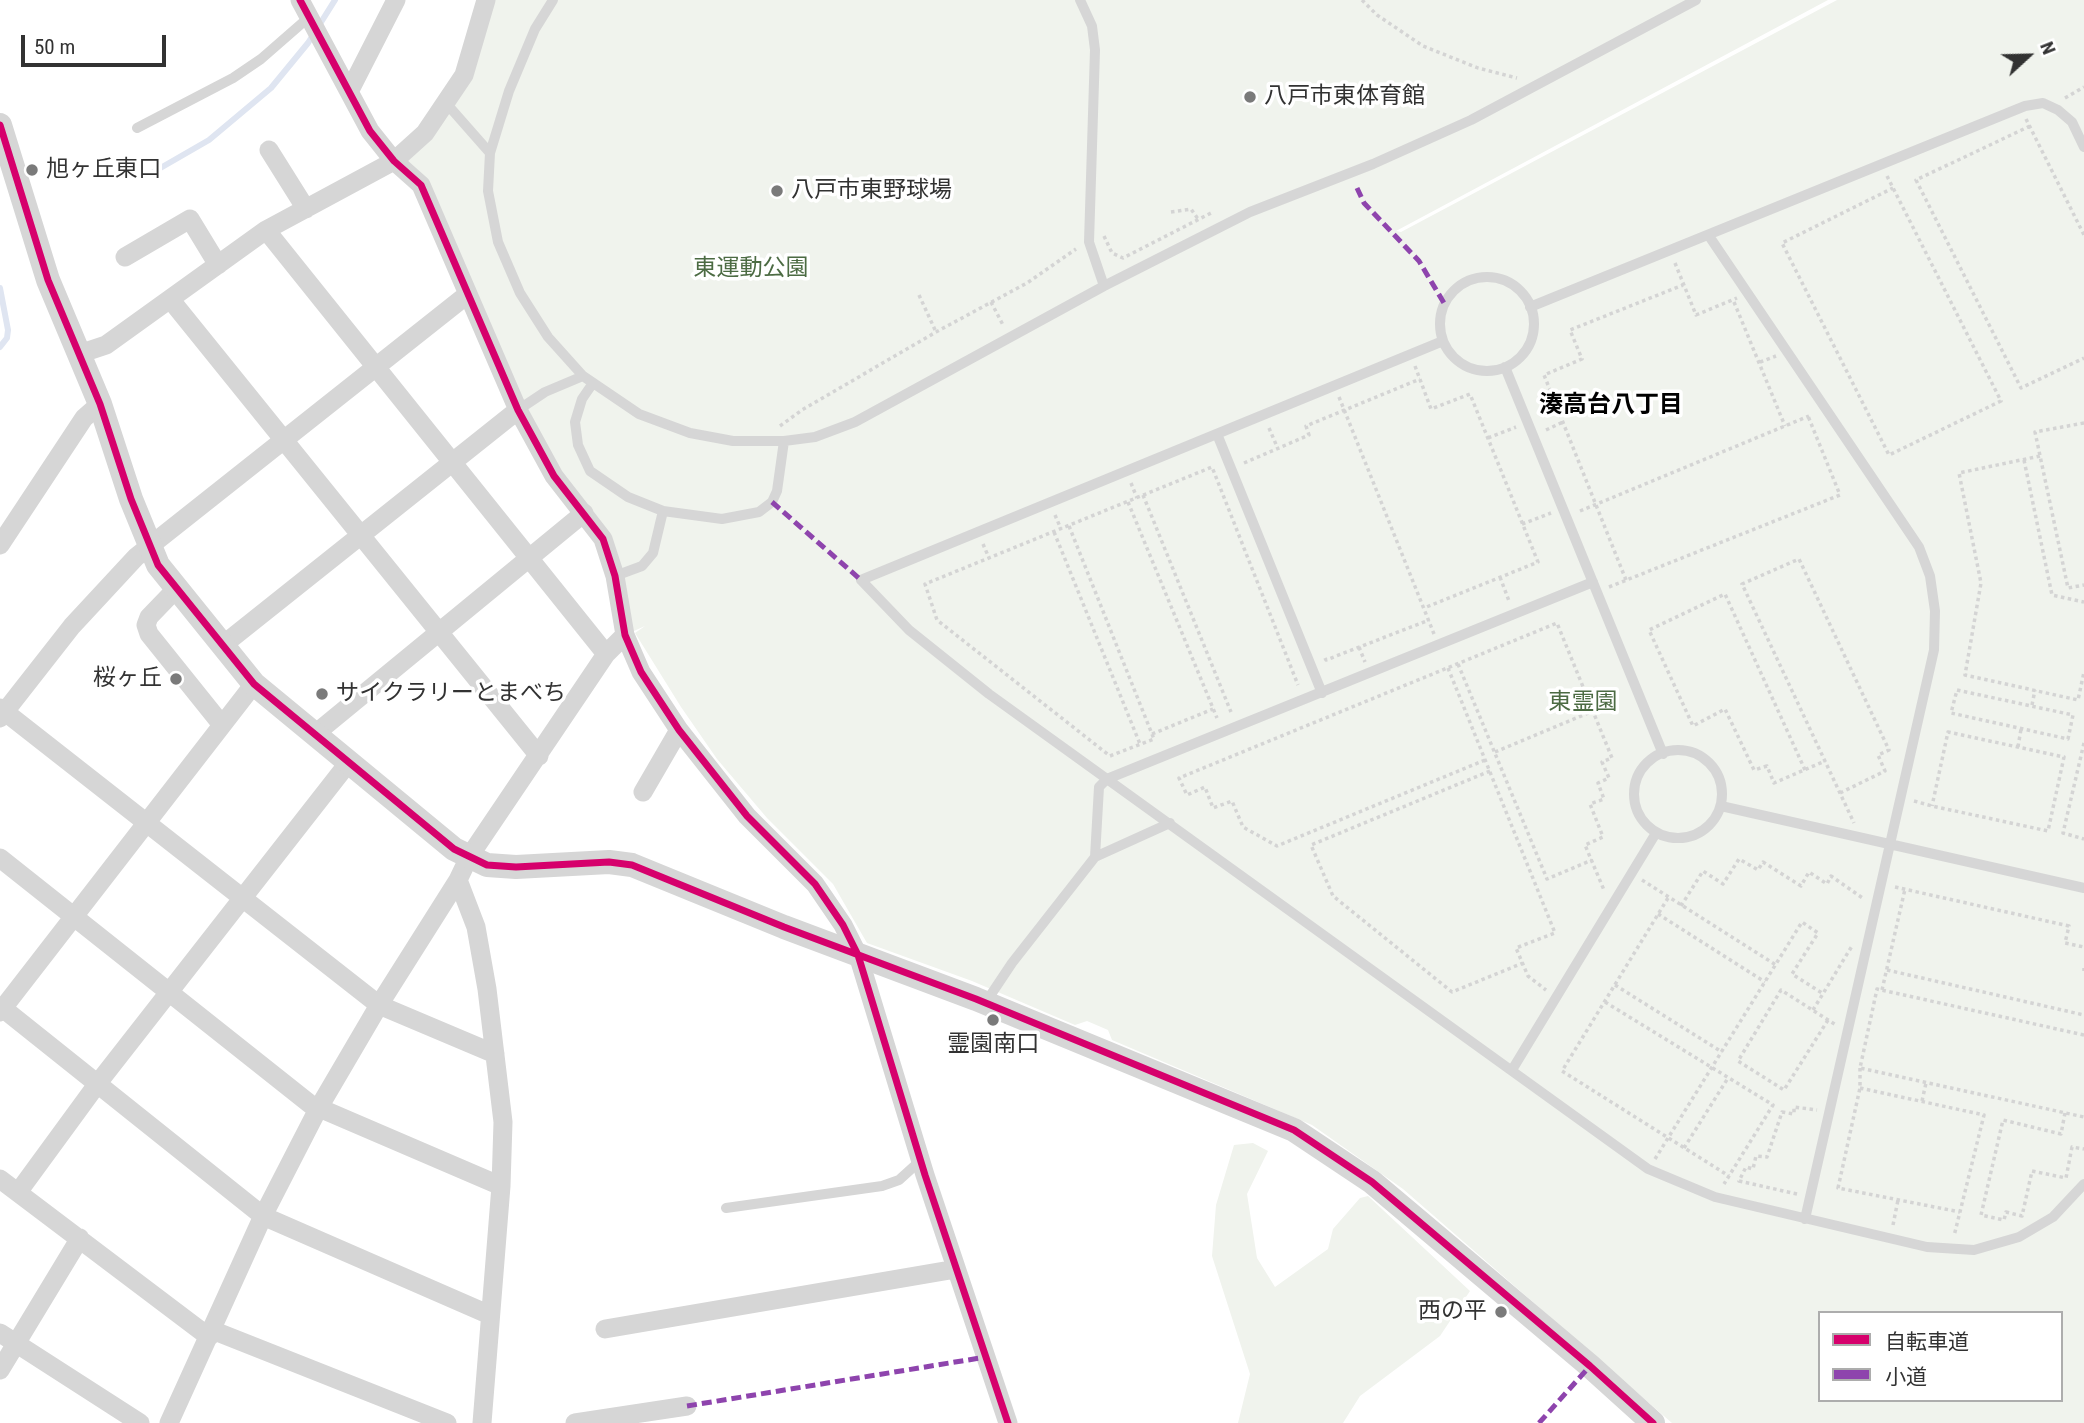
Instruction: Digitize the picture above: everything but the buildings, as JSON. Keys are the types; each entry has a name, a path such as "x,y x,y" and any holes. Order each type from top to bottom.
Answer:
{"street":[{"path":"349,92 396,0"},
{"path":"79,354 106,345 267,230 394,160 425,133 464,75 486,0"},
{"path":"304,9 370,131 394,160 421,185 518,410 554,476 603,539 615,576 625,635 641,672 679,730 747,816 815,884 843,925 858,955 921,1161 1008,1423"},
{"path":"0,125 48,280 100,404 149,549 176,589 254,684 454,849 488,865 516,867 596,862 632,865 986,1003 1294,1130 1372,1182 1653,1423"},
{"path":"268,150 306,209"},
{"path":"125,257 190,219 218,265"},
{"path":"267,230 606,654"},
{"path":"468,294 136,557 72,626 2,713 379,1005 495,1054"},
{"path":"170,299 539,756"},
{"path":"0,545 84,418 100,404"},
{"path":"223,645 518,410"},
{"path":"315,734 584,513"},
{"path":"176,589 149,617 146,625 149,634 222,725"},
{"path":"169,1423 263,1216 318,1109 379,1005 458,880 469,857 606,654 625,635"},
{"path":"254,684 1,1009 263,1216 490,1315"},
{"path":"643,792 679,730"},
{"path":"19,1191 98,1083 349,762"},
{"path":"0,858 318,1109 501,1186"},
{"path":"458,880 476,927 503,1122 501,1186 482,1423"},
{"path":"0,1179 210,1333 447,1423"},
{"path":"0,1370 8,1338 80,1238"},
{"path":"605,1329 956,1269"},
{"path":"8,1338 140,1423"},
{"path":"575,1423 687,1406"}],"lane":[{"path":"553,0 535,29 509,91 490,153 488,191 498,242 520,293 548,337 583,376 639,414 690,433 733,441 784,441 815,437 855,422 1104,286 1250,212 1373,164 1471,120 1696,0"},
{"path":"1080,0 1093,26 1096,50 1089,242 1104,286"},
{"path":"136,128 233,78 261,60 304,9"},
{"path":"446,103 490,153"},
{"path":"1530,307 2025,106 2043,103 2058,110 2071,122 2084,147"},
{"path":"1709,236 1919,547 1930,576 1935,611 1934,650 1805,1219"},
{"path":"1479,277 1502,279 1521,291 1530,307 1534,322 1529,344 1515,362 1505,367 1483,371 1472,368 1452,356 1443,341 1440,325 1444,303 1450,293 1468,280 1479,277"},
{"path":"1443,341 861,580 909,630 989,694 1648,1169 1715,1197 1890,1238 1951,1249 1974,1250 2019,1237 2053,1217 2084,1184"},
{"path":"1505,367 1663,754"},
{"path":"518,410 545,392 583,376"},
{"path":"593,383 582,399 575,422 578,445 590,471 628,496 663,510 722,519 759,512 772,502 777,491 784,441"},
{"path":"1217,434 1322,693"},
{"path":"615,576 642,566 653,553 663,510"},
{"path":"1095,857 1099,787 1107,779 1515,614 1595,587"},
{"path":"1690,752 1709,763 1721,783 1721,806 1716,817 1700,833 1678,838 1656,832 1640,816 1635,794 1640,772 1647,763 1663,754 1690,752"},
{"path":"1721,806 2084,888"},
{"path":"986,1003 1012,963 1095,857 1170,823"},
{"path":"1511,1070 1656,832"},
{"path":"726,1208 881,1185 899,1180 921,1161"}],"path":[{"path":"1362,0 1377,15 1423,46 1478,68 1522,79 1511,85"},
{"path":"2058,110 2066,96 2084,87"},
{"path":"2084,234 2030,126 1916,180 2021,388 2084,358"},
{"path":"1881,165 1893,188 2001,401 1889,455 1782,243 1893,188"},
{"path":"1171,212 1191,209 1198,219"},
{"path":"774,428 936,332 1027,284 1089,242 1104,235 1112,253 1123,258 1219,210"},
{"path":"1670,251 1696,315 1748,294"},
{"path":"1626,580 1544,375 1582,359 1570,330 1684,285"},
{"path":"919,295 936,332"},
{"path":"1733,300 1785,426"},
{"path":"991,302 1010,338"},
{"path":"1410,355 1431,409 1470,394 1538,562 1423,608"},
{"path":"1249,475 1244,463 1309,435 1306,426 1420,379"},
{"path":"1334,386 1439,645"},
{"path":"1522,524 1596,504 1827,409"},
{"path":"1263,415 1278,449"},
{"path":"1595,587 1626,580 1840,495 1808,416"},
{"path":"1533,435 1563,422"},
{"path":"1488,438 1528,423"},
{"path":"2084,423 2035,432 2068,588 2084,585"},
{"path":"2040,456 1959,473 1981,583 1965,675 2078,699 2084,672"},
{"path":"2024,460 2052,595 2084,602"},
{"path":"1069,526 1154,739 1110,756 937,620 925,584 1212,467 1300,684 1288,689"},
{"path":"1143,495 1231,712"},
{"path":"1128,502 1216,718 1242,707"},
{"path":"1055,532 1140,744"},
{"path":"1840,793 1885,771 1878,755 1889,750 1799,559 1742,584 1840,793 1861,837"},
{"path":"1500,577 1515,614"},
{"path":"1805,769 1725,594 1649,630 1693,726 1725,709 1754,770 1767,766 1774,783 1825,761"},
{"path":"1321,648 1326,660 1429,620"},
{"path":"1485,760 1277,846 1243,827 1231,801 1213,808 1205,788 1186,796 1180,778 1557,623 1612,758 1602,762 1609,778 1598,783 1604,799 1590,804 1603,837 1585,845 1611,907"},
{"path":"1458,664 1547,878 1592,860"},
{"path":"1448,668 1555,933 1517,948 1528,976 1556,997"},
{"path":"1956,690 2032,706 2073,715 2068,739 1951,713 1956,690"},
{"path":"2032,706 2035,690"},
{"path":"1152,734 1213,709"},
{"path":"1495,752 1593,711"},
{"path":"2018,747 2021,729"},
{"path":"1899,798 1932,806 2048,831 2064,757 1948,732 1932,806"},
{"path":"2084,743 2063,833 2084,839"},
{"path":"1490,771 1311,845 1333,896 1452,992 1523,963"},
{"path":"1681,906 1703,871 1723,884 1739,859 1758,870 1763,862 1801,887 1809,872 1827,884 1831,876 1874,908 1813,1010"},
{"path":"1631,873 1776,965"},
{"path":"1880,883 2069,926 2065,943 2084,947"},
{"path":"1882,990 1905,889"},
{"path":"1668,898 1562,1071 1729,1176"},
{"path":"1658,914 1765,982"},
{"path":"1648,1169 1802,922 1818,933 1792,974 1822,993"},
{"path":"1886,970 2084,1015"},
{"path":"1615,985 1722,1052"},
{"path":"1960,1212 1838,1188 1860,1088 1860,1068 1877,989 2084,1035"},
{"path":"1828,1020 1784,1090 1738,1061 1782,990 1847,1031"},
{"path":"1604,1002 1773,1105 1715,1197"},
{"path":"1860,1068 2084,1118"},
{"path":"1684,1148 1728,1078"},
{"path":"1922,1101 1926,1083"},
{"path":"1860,1088 1983,1115 1951,1249"},
{"path":"1810,1197 1739,1181 1746,1167 1753,1169 1756,1156 1767,1157 1782,1112 1794,1114 1794,1107 1829,1112"},
{"path":"2065,1114 2061,1134 2003,1120 1981,1215 2004,1220 2006,1212 2022,1216 2032,1171 2067,1178 2072,1147 2084,1149"},
{"path":"1890,1238 1898,1200"}],"green space":[{"name":"東霊園","path":"486,0 1828,0 1396,231 1401,232 1837,0 2084,0 2084,1423 1672,1423 1403,1189 1312,1125 1112,1040 1108,1030 1087,1021 1075,1025 972,981 867,943 833,884 767,818 717,759 635,633 645,626 625,635 615,576 554,476 445,238 394,161 446,103"},
{"path":"1253,1143 1268,1151 1247,1194 1257,1258 1275,1287 1328,1249 1333,1229 1360,1198 1368,1196 1470,1291 1440,1336 1360,1396 1343,1423 1238,1423 1250,1374 1212,1256 1216,1205 1234,1145"}],"waterway":[{"path":"150,174 209,140 271,88 308,43 335,0"},
{"path":"0,288 8,330 7,338 0,347"}],"marked path":[{"path":"1357,188 1364,203 1419,261 1444,303"},
{"path":"772,502 861,580"},
{"path":"687,1406 986,1357"},
{"path":"1539,1423 1590,1366"}],"cycle path":[{"path":"300,0 370,131 394,161 421,185 518,410 554,476 603,539 615,576 625,635 641,672 679,730 747,816 815,884 843,925 858,955 925,1175 1008,1423"},
{"path":"0,125 48,280 100,404 131,499 158,565 254,684 454,849 487,865 516,867 609,862 632,865 784,927 976,999 1294,1130 1372,1182 1590,1366 1653,1423"}],"place":[{"name":"八戸市東体育館","path":"1250,97"},
{"name":"旭ヶ丘東口","path":"32,170"},
{"name":"八戸市東野球場","path":"777,191"},
{"name":"桜ヶ丘","path":"176,679"},
{"name":"サイクラリーとまべち","path":"322,694"},
{"name":"霊園南口","path":"993,1020"},
{"name":"西の平","path":"1501,1312"}],"district":[{"name":"湊高台八丁目","path":"1611,406"}],"park label":[{"name":"東運動公園","path":"751,269"}]}
